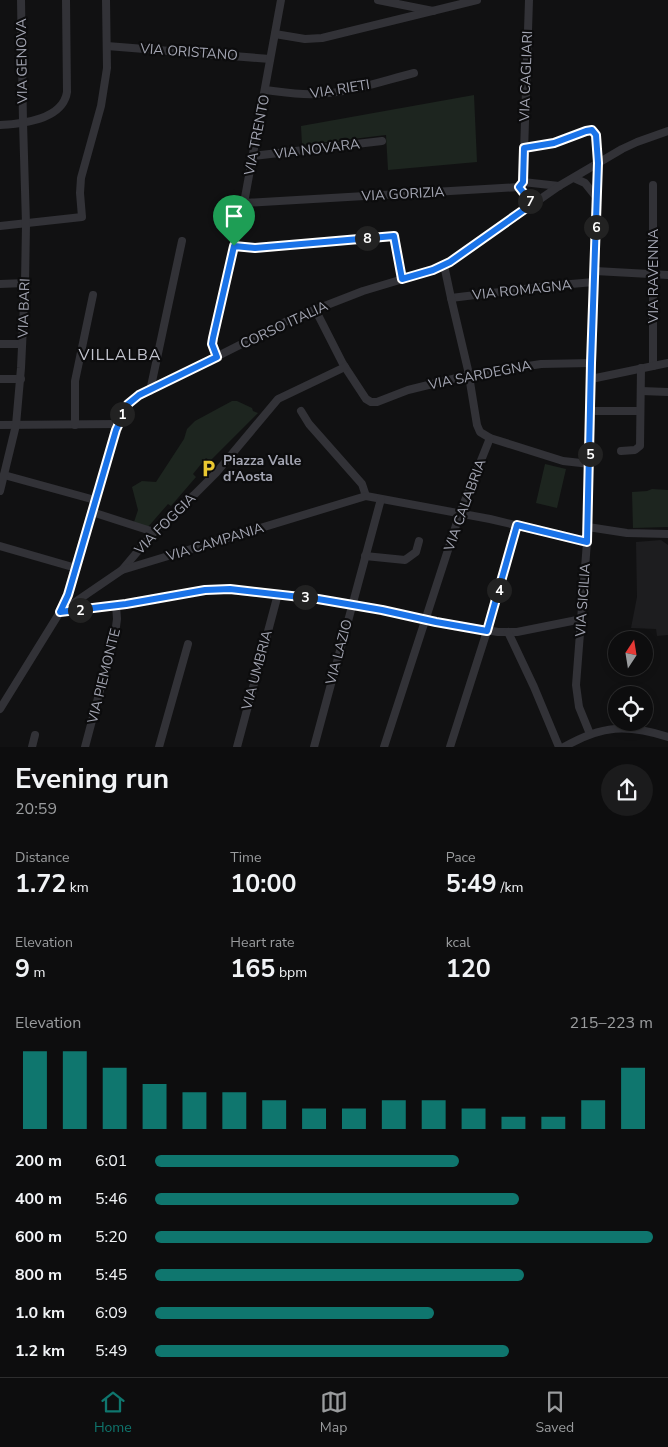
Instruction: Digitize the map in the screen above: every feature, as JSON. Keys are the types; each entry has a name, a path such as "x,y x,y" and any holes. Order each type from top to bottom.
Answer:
{"street":[{"name":"VIA GENOVA","path":"21,0 23,122"},
{"path":"0,118 0,124 23,122 54,113 66,100 66,0"},
{"path":"0,226 82,217 81,178 101,106 107,68 106,0"},
{"name":"VIA TRENTO","path":"217,357 212,344 213,338 244,203 281,0"},
{"path":"378,0 435,11"},
{"path":"274,34 300,39 314,39 477,0"},
{"name":"VIA CAGLIARI","path":"521,185 529,0"},
{"name":"VIA ORISTANO","path":"107,46 270,59"},
{"name":"VIA RIETI","path":"265,90 296,94 321,94 342,91 414,73"},
{"name":"VIA BARI","path":"0,491 16,425 21,379 26,224 23,122"},
{"name":"VIA SICILIA","path":"524,148 554,143 586,131 592,130 596,135 598,198 591,363 588,527 576,689 579,707 590,734"},
{"name":"CORSO ITALIA","path":"0,709 60,612 68,595 118,424 128,404 133,399 291,319 363,291 444,265 559,186 630,145 668,132"},
{"name":"VIA NOVARA","path":"252,156 382,141"},
{"path":"574,178 585,183 598,198"},
{"path":"521,185 532,204"},
{"name":"VIA GORIZIA","path":"244,203 521,185 559,186"},
{"name":"VIA RAVENNA","path":"653,185 653,366"},
{"path":"234,246 255,248 394,236 402,279"},
{"path":"150,390 182,241"},
{"path":"444,265 480,432 490,438 563,461 590,464"},
{"path":"595,271 668,275"},
{"name":"VIA ROMAGNA","path":"451,298 594,282"},
{"path":"0,284 25,283"},
{"path":"75,425 75,382 93,295"},
{"path":"315,309 345,367"},
{"path":"0,344 22,344"},
{"name":"VIA SARDEGNA","path":"345,367 366,399 371,402 377,402 408,390 469,375 541,364 564,362 591,363"},
{"path":"591,379 668,363"},
{"name":"VIA FOGGIA","path":"122,570 154,532 212,478 278,399 345,367"},
{"path":"621,451 633,451 639,447 641,368"},
{"path":"0,379 21,379"},
{"path":"641,391 668,392"},
{"path":"301,411 309,424 361,482 366,496"},
{"path":"590,411 640,411"},
{"path":"0,426 118,424"},
{"name":"VIA CALABRIA","path":"384,747 460,513 490,438"},
{"path":"4,475 95,500"},
{"name":"VIA CAMPANIA","path":"60,612 122,570 366,496 460,513 587,542"},
{"name":"VIA LAZIO","path":"314,747 380,499"},
{"path":"92,512 154,532"},
{"path":"450,747 487,631 517,525"},
{"path":"588,527 634,534 668,534"},
{"path":"365,556 405,560 416,552 419,541"},
{"path":"0,546 76,568"},
{"path":"60,612 214,589 235,589 352,604 487,631 508,632 582,619"},
{"name":"VIA UMBRIA","path":"237,747 278,594"},
{"name":"VIA PIEMONTE","path":"85,747 116,634 118,619 116,605"},
{"path":"508,632 559,747"},
{"path":"159,747 188,644"},
{"path":"564,747 590,734 627,728 668,737"},
{"path":"32,747 35,735"}],"shaded area":[{"path":"474,95 477,162 388,170 386,135 302,145 301,126"},
{"path":"232,401 237,401 258,413 210,461 206,458 193,474 196,477 171,506 168,504 148,527 134,522 138,510 132,487 142,481 156,482 184,439 187,429 195,421"},
{"path":"545,464 566,469 557,508 536,503"},
{"path":"652,489 668,490 668,527 633,528 632,492"},
{"path":"661,540 668,545 668,635 657,636 656,629 631,628 637,597 636,542"}],"place":[{"name":"Piazza Valle d'Aosta","path":"209,468"}],"district":[{"name":"VILLALBA","path":"120,355"}],"route":[{"path":"592,130 596,135 598,163 587,542 517,525 487,631 294,595 230,589 205,590 126,604 60,612 68,595 114,436 128,404 139,395 217,357 212,344 234,246 255,248 394,236 402,279 433,270 450,262 532,204 519,187 523,182 524,148 554,143 592,130"}]}
